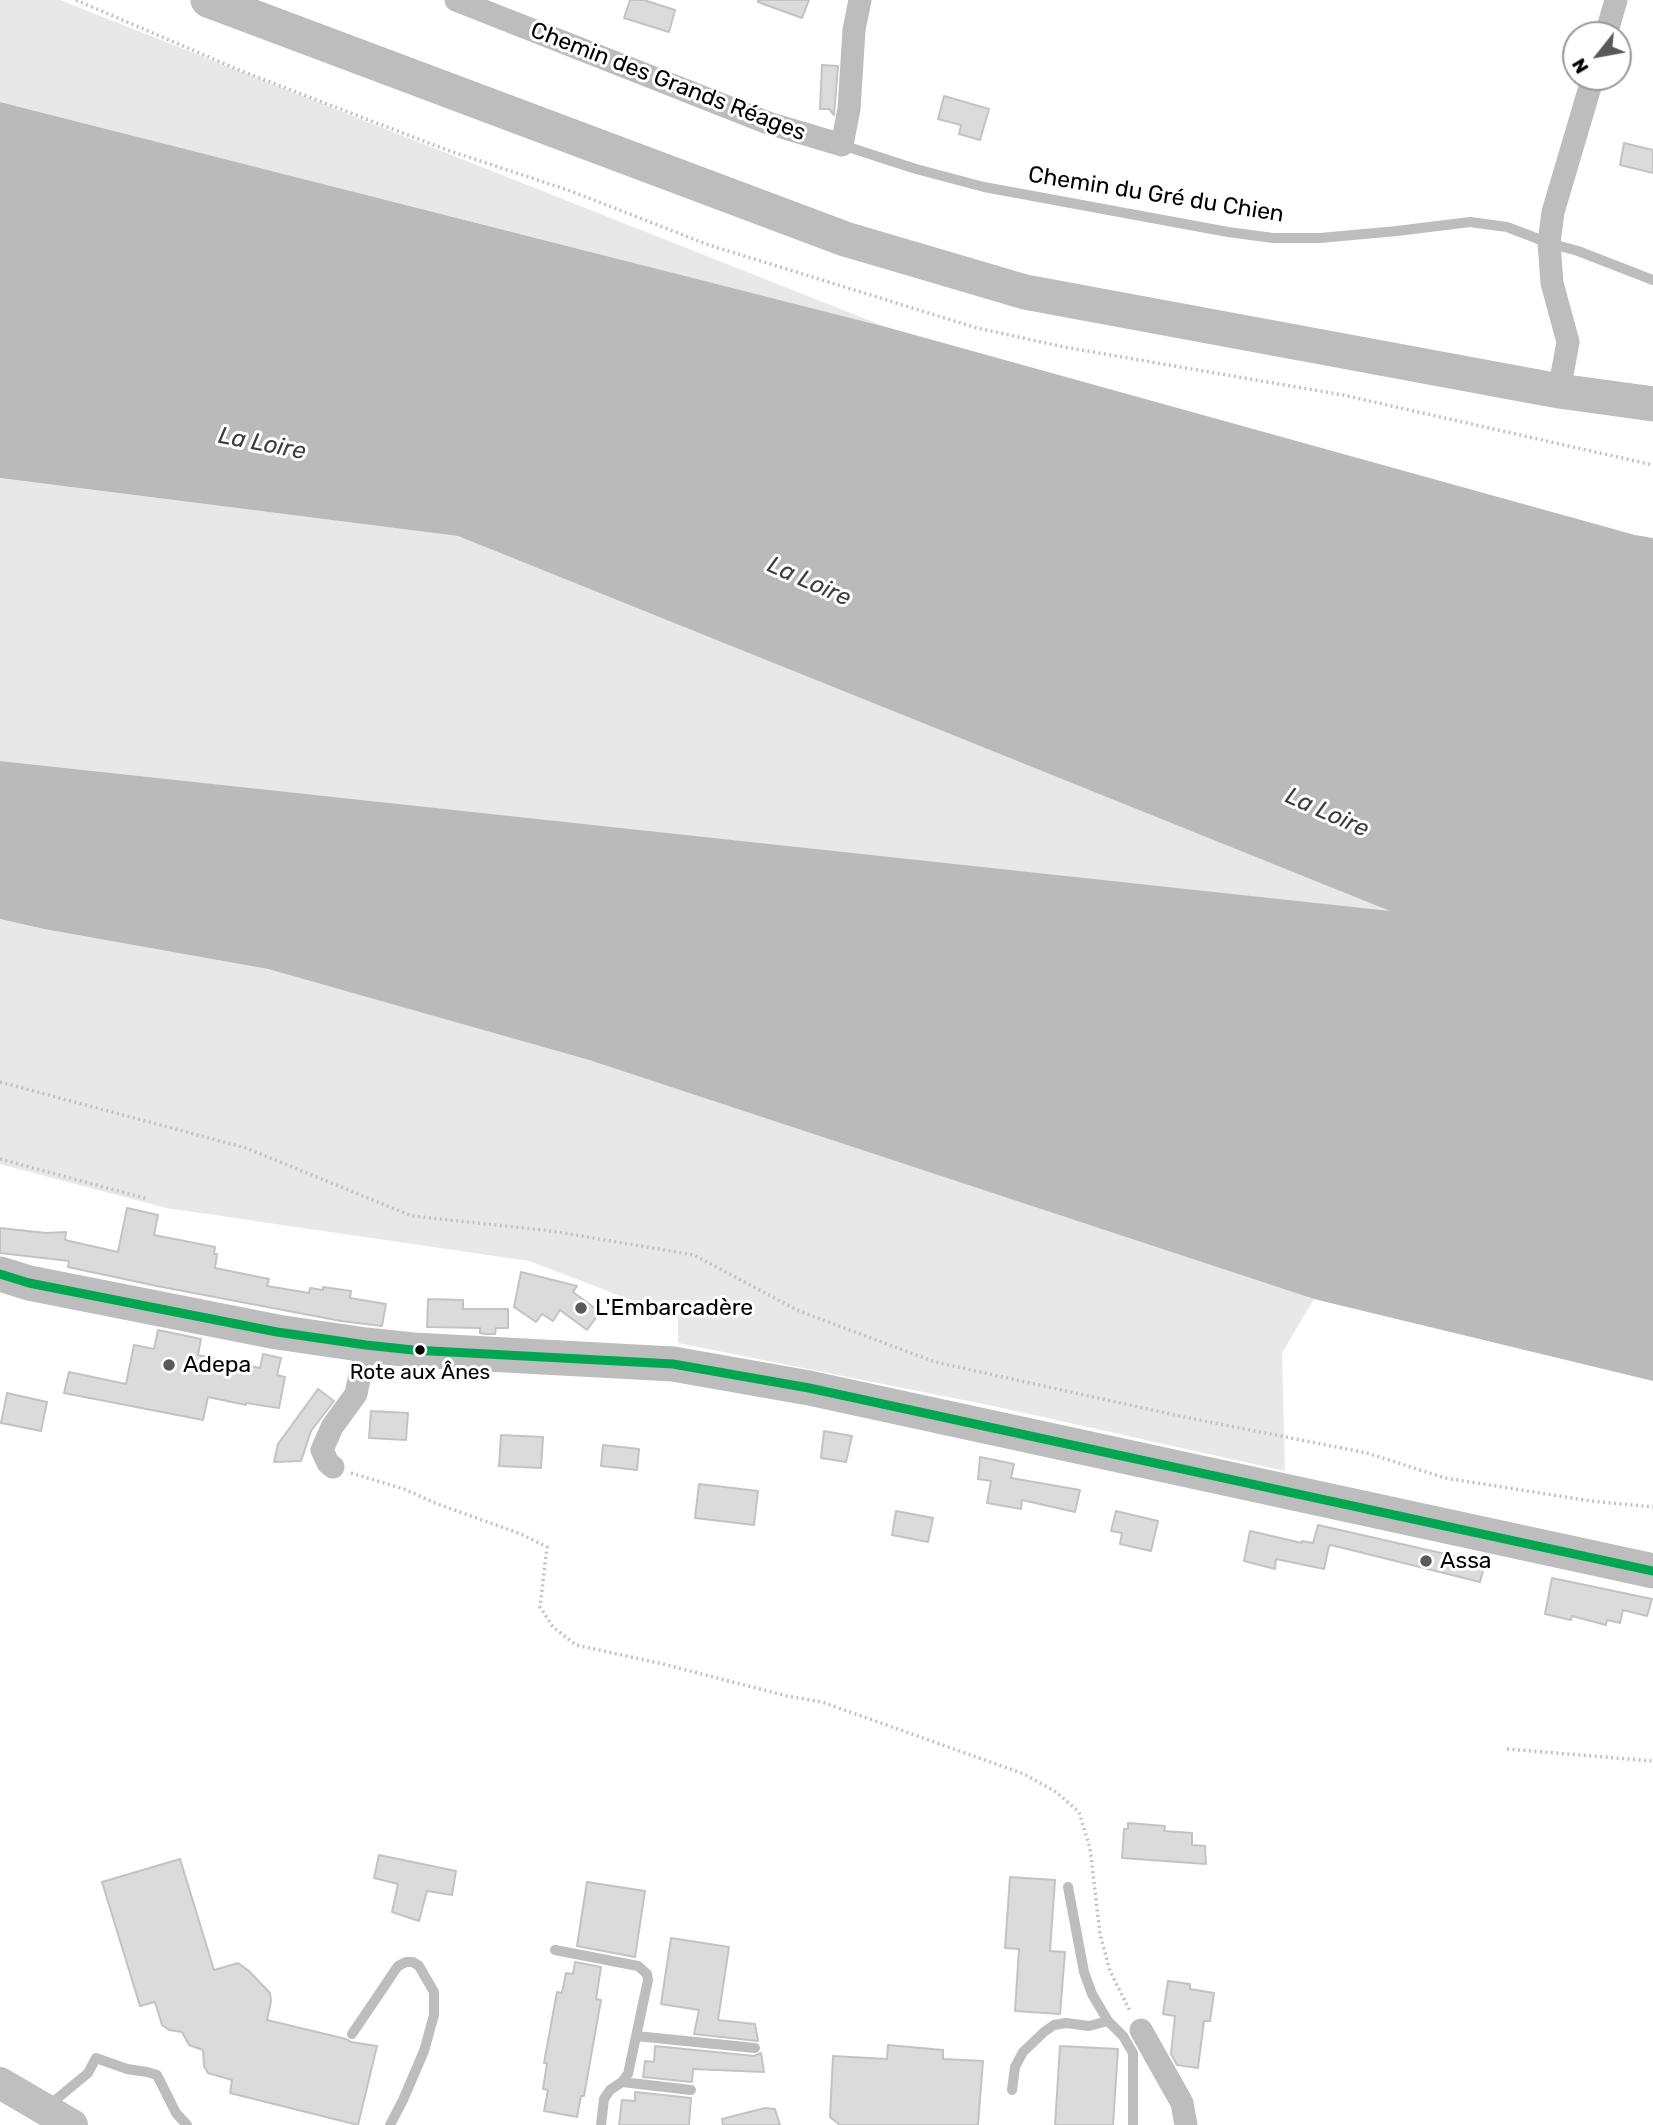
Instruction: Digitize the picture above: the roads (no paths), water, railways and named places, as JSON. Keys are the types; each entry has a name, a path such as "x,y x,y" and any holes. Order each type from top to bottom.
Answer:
{"main road":[{"path":"208,0 845,239 1012,288 1559,391 1653,404"},
{"path":"0,1274 29,1283 277,1332 366,1345 412,1350 673,1364 808,1388 1653,1571"}],"street":[{"name":"Chemin des Grands Réages","path":"456,0 768,123 842,145"},
{"path":"842,145 849,109 854,30 860,0"},
{"path":"1610,21 1616,0"},
{"path":"1559,391 1568,342 1552,283 1549,243 1553,212 1589,91"},
{"path":"333,1467 322,1450 332,1427 356,1394 366,1345"},
{"path":"1141,2030 1182,2103 1186,2125"},
{"path":"0,2083 72,2125"}],"lane":[{"name":"Chemin du Gré du Chien","path":"842,145 916,169 985,187 1273,239 1359,235 1469,222 1507,227 1653,280"},
{"path":"1068,1887 1084,1972 1092,1994 1108,2021 1123,2036 1133,2053 1133,2125"},
{"path":"555,1950 638,1966 644,1969 648,1980 628,2074 604,2099 601,2125"},
{"path":"352,2034 398,1966 413,1962 419,1966 434,1992 434,2015 424,2051 390,2125"},
{"path":"1012,2090 1015,2067 1023,2052 1044,2032 1054,2025 1089,2025 1108,2021"},
{"path":"636,2036 755,2048"},
{"path":"45,2108 88,2073 96,2058 127,2069 157,2075 176,2113 187,2125"},
{"path":"622,2082 691,2091"}],"water":[{"name":"La Loire","path":"0,102 886,327 1653,538 1653,1381 1314,1299 589,1060 268,969 0,919 0,761 1390,911 458,536 0,478"}],"place":[{"name":"L'Embarcadère","path":"581,1308"},
{"name":"Rote aux Ânes","path":"420,1350"},
{"name":"Adepa","path":"169,1365"},
{"name":"Assa","path":"1426,1561"}]}
